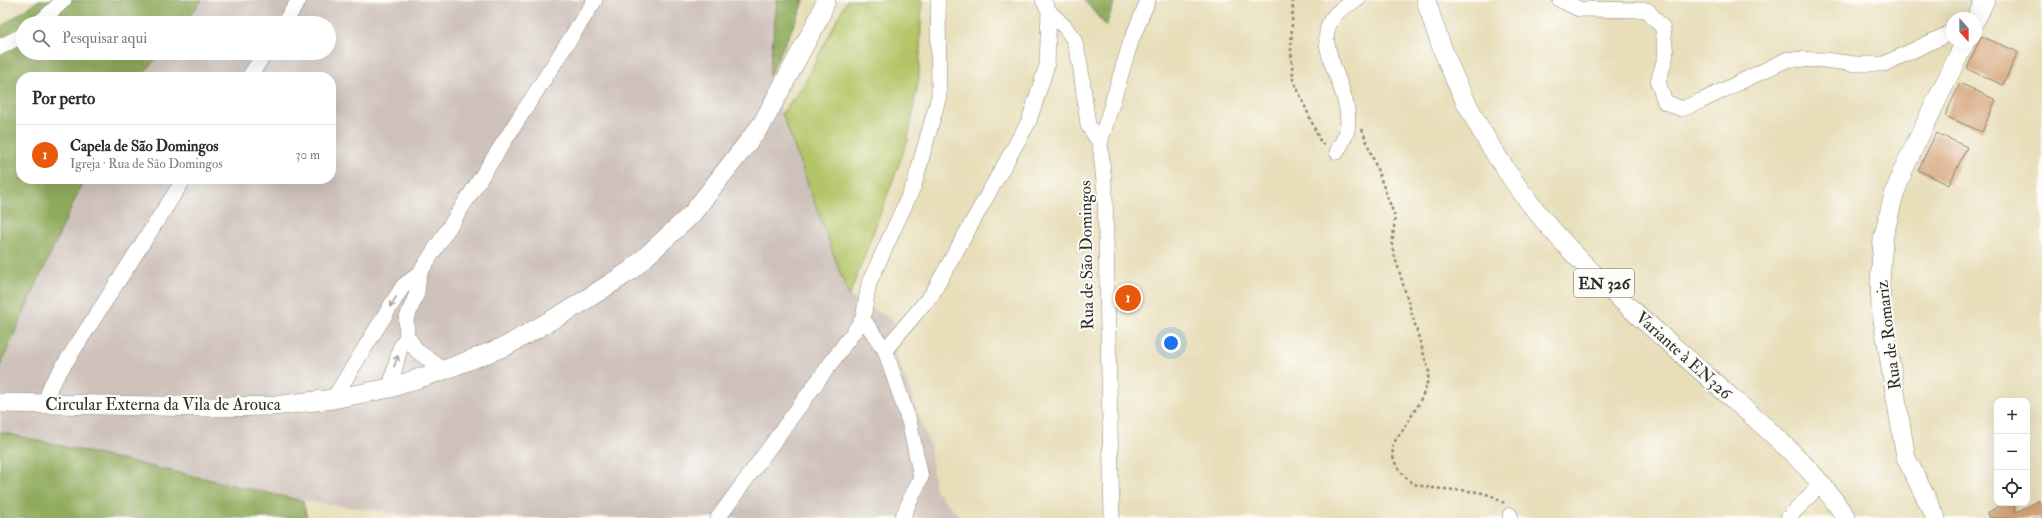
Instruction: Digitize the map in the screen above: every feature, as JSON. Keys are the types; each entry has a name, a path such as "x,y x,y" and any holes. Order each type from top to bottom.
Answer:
{"main road":[{"name":"Circular Externa da Vila de Arouca","path":"0,403 209,407 272,406 333,399 390,388 444,370 506,346 576,306 630,271 692,214 762,124 819,18 826,0"},
{"name":"Variante à EN326","path":"1426,0 1436,34 1470,111 1529,202 1566,244 1609,288 1792,452 1821,484 1846,518"},
{"path":"1979,12 1985,0"},
{"name":"Rua de Romariz","path":"1936,518 1906,458 1881,308 1880,282 1883,239 1893,198 1903,170 1962,48"}],"street":[{"path":"47,16 64,0"},
{"path":"289,16 299,0"},
{"path":"333,399 403,286 418,274 595,0"},
{"path":"718,518 863,318 869,283 914,185 939,96 938,0"},
{"name":"Rua de São Domingos","path":"1112,518 1105,192 1100,143 1130,41 1148,0"},
{"path":"1337,152 1347,130 1348,114 1345,99 1331,59 1325,33 1332,16 1357,0"},
{"path":"1560,0 1579,9 1647,10 1663,28 1666,55 1658,82 1665,102 1682,109 1701,102 1788,59 1824,60 1855,64 1884,64 1946,35"},
{"path":"885,350 932,294 1029,121 1048,65 1046,5"},
{"path":"1046,5 1074,40 1080,63 1088,125 1100,143"},
{"path":"0,46 16,38"},
{"path":"252,72 260,60"},
{"path":"45,404 54,379 181,184"},
{"path":"418,274 417,293 406,320 407,336 417,351 444,370"},
{"path":"863,318 885,350 909,421 921,477 902,518"},
{"path":"390,388 393,371 400,348 407,336"},
{"path":"1788,518 1821,484"}],"path":[{"path":"1293,0 1291,48 1293,79 1321,143 1337,152"},
{"path":"1361,125 1394,217 1392,247 1429,372 1428,385 1420,402 1394,445 1396,464 1399,470 1414,484 1437,489 1477,493 1498,498 1508,507 1510,517"}],"shaded area":[{"path":"202,0 777,0 769,78 849,296 894,321 897,357 930,446 935,490 961,518 434,518 303,501 0,432 0,366 82,184 336,184 336,72 145,72 154,60 336,60 336,16 189,16"}],"green space":[{"path":"39,0 202,0 189,16 16,16 16,60 154,60 145,72 16,72 16,184 82,184 0,366 0,27"},
{"path":"777,0 804,0 801,10 769,77"},
{"path":"847,0 922,0 919,76 908,140 849,297 782,113 804,84"},
{"path":"1084,0 1115,0 1106,26"},
{"path":"0,432 303,501 307,518 0,518"}],"building":[{"path":"1982,36 2018,52 2003,85 1967,69 1976,48 1982,48"},
{"path":"1960,83 1996,100 1982,132 1945,116"},
{"path":"1936,133 1967,147 1949,185 1918,170"},
{"path":"1118,291 1137,291 1137,305 1119,305"},
{"path":"2039,501 2042,509 2042,518 1990,518 1988,513 1998,506 2014,506 2016,512"}],"place":[{"name":"Capela de São Domingos","path":"1128,298"}]}
